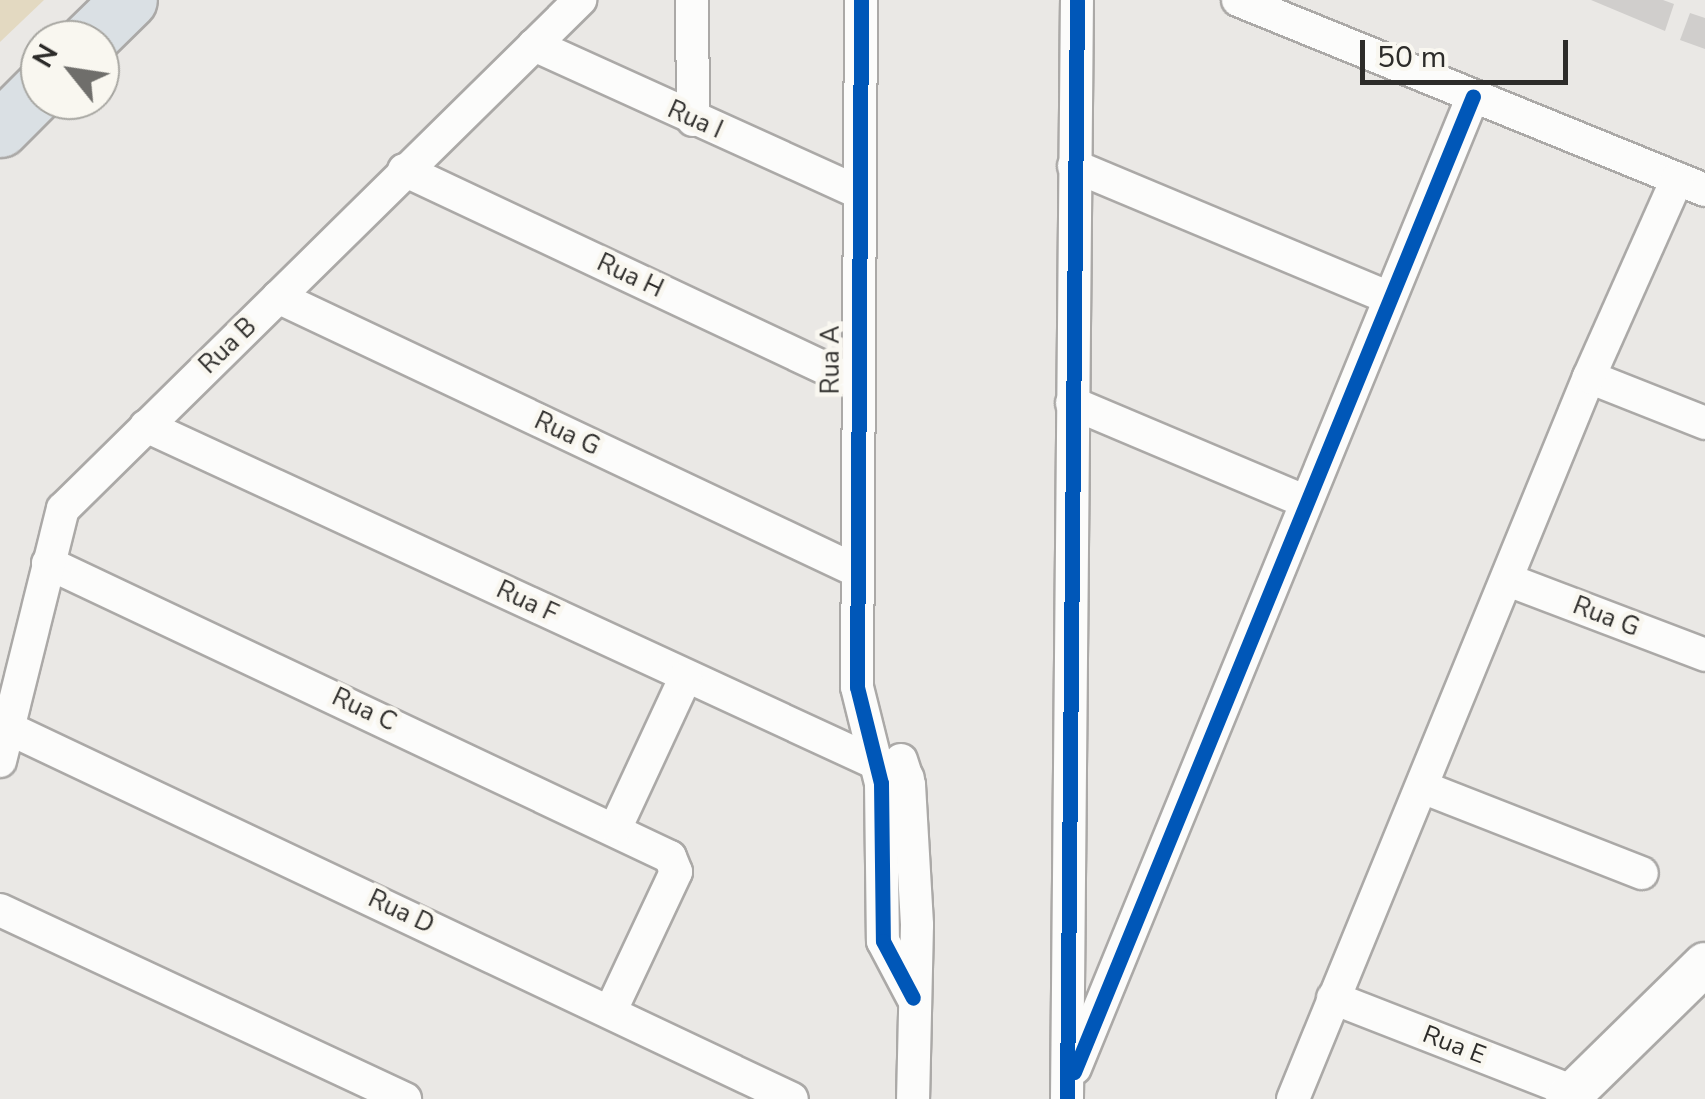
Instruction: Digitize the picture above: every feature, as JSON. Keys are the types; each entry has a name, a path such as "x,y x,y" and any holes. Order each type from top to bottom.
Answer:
{"highway":[{"path":"108,20 129,0"},
{"path":"0,129 20,108"}],"street":[{"name":"Rua B","path":"0,761 63,509 580,0"},
{"path":"692,0 693,120"},
{"name":"Rua A","path":"861,0 856,383 858,687 877,764 884,941 913,998"},
{"path":"1068,1093 1077,0"},
{"path":"1238,0 1691,184 1589,377 1293,1099"},
{"name":"Rua I","path":"534,45 858,192"},
{"path":"1068,1093 1304,501 1473,96"},
{"path":"1074,166 1387,297"},
{"name":"Rua H","path":"404,170 856,383"},
{"name":"Rua G","path":"278,298 857,571"},
{"path":"1589,377 1705,423"},
{"path":"1072,403 1304,501"},
{"name":"Rua F","path":"146,426 908,778"},
{"name":"Rua C","path":"48,563 616,827 676,863 611,1010"},
{"name":"Rua G","path":"1508,580 1705,655"},
{"path":"616,827 686,676"},
{"path":"865,718 888,736 908,778 917,925 913,1099"},
{"name":"Rua D","path":"8,728 611,1010 792,1099"},
{"path":"1422,787 1642,872"},
{"path":"0,910 405,1099"},
{"path":"1571,1096 1705,964"},
{"name":"Rua E","path":"1333,998 1571,1096"}],"shaded area":[{"path":"0,0 44,0 20,20 0,42"}],"building":[{"path":"1591,0 1663,0 1674,4 1665,31"},
{"path":"1690,13 1705,18 1705,49 1680,40"}],"cycle path":[{"path":"861,0 857,687 881,783 883,941 913,998"},
{"path":"1067,1099 1077,0"},
{"path":"1074,1072 1473,96"}]}
